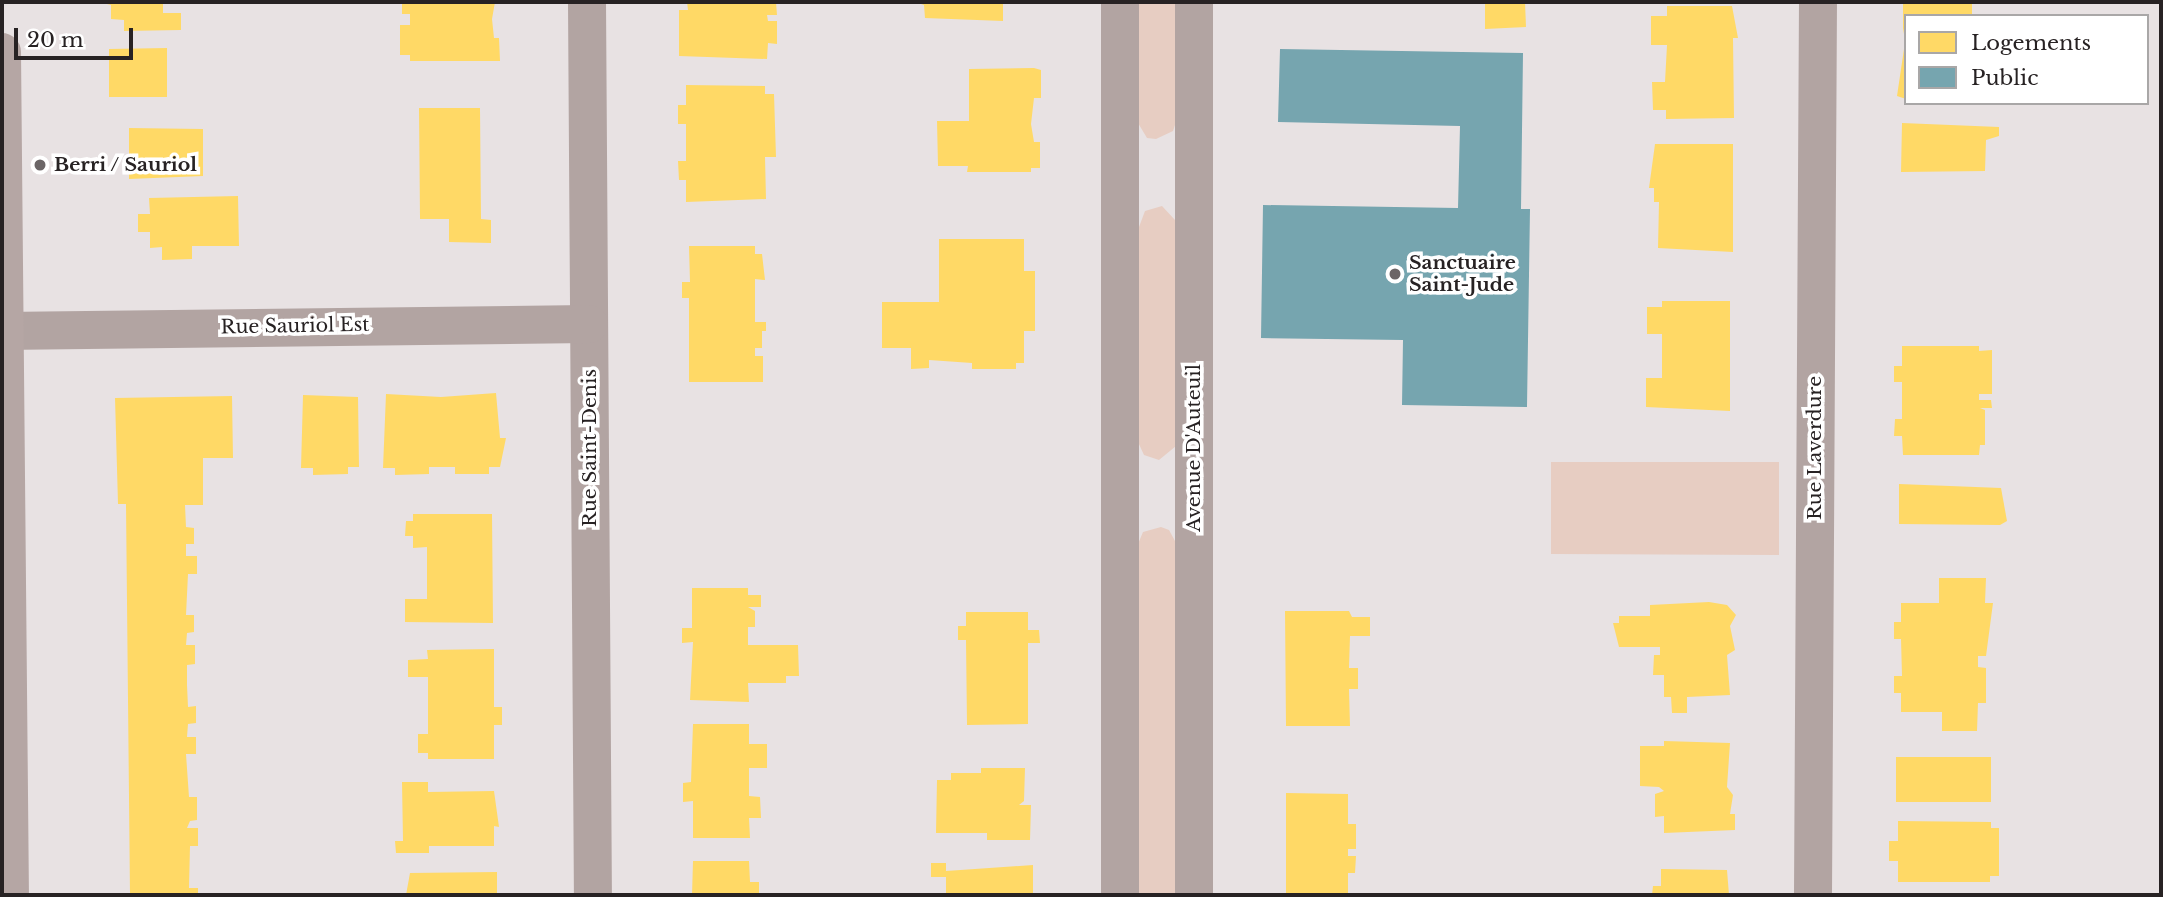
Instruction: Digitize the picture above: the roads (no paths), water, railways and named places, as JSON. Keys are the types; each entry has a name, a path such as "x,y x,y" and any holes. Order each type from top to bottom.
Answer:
{"main road":[{"path":"2,52 10,895"}],"street":[{"name":"Rue Saint-Denis","path":"587,2 593,895"},
{"path":"1120,2 1120,895"},
{"name":"Avenue D'Auteuil","path":"1194,2 1194,895"},
{"name":"Rue Laverdure","path":"1813,895 1818,2"},
{"name":"Rue Sauriol Est","path":"4,331 589,324"}],"place":[{"name":"Berri / Sauriol","path":"40,165"},
{"name":"Sanctuaire Saint-Jude","path":"1395,274"}]}
